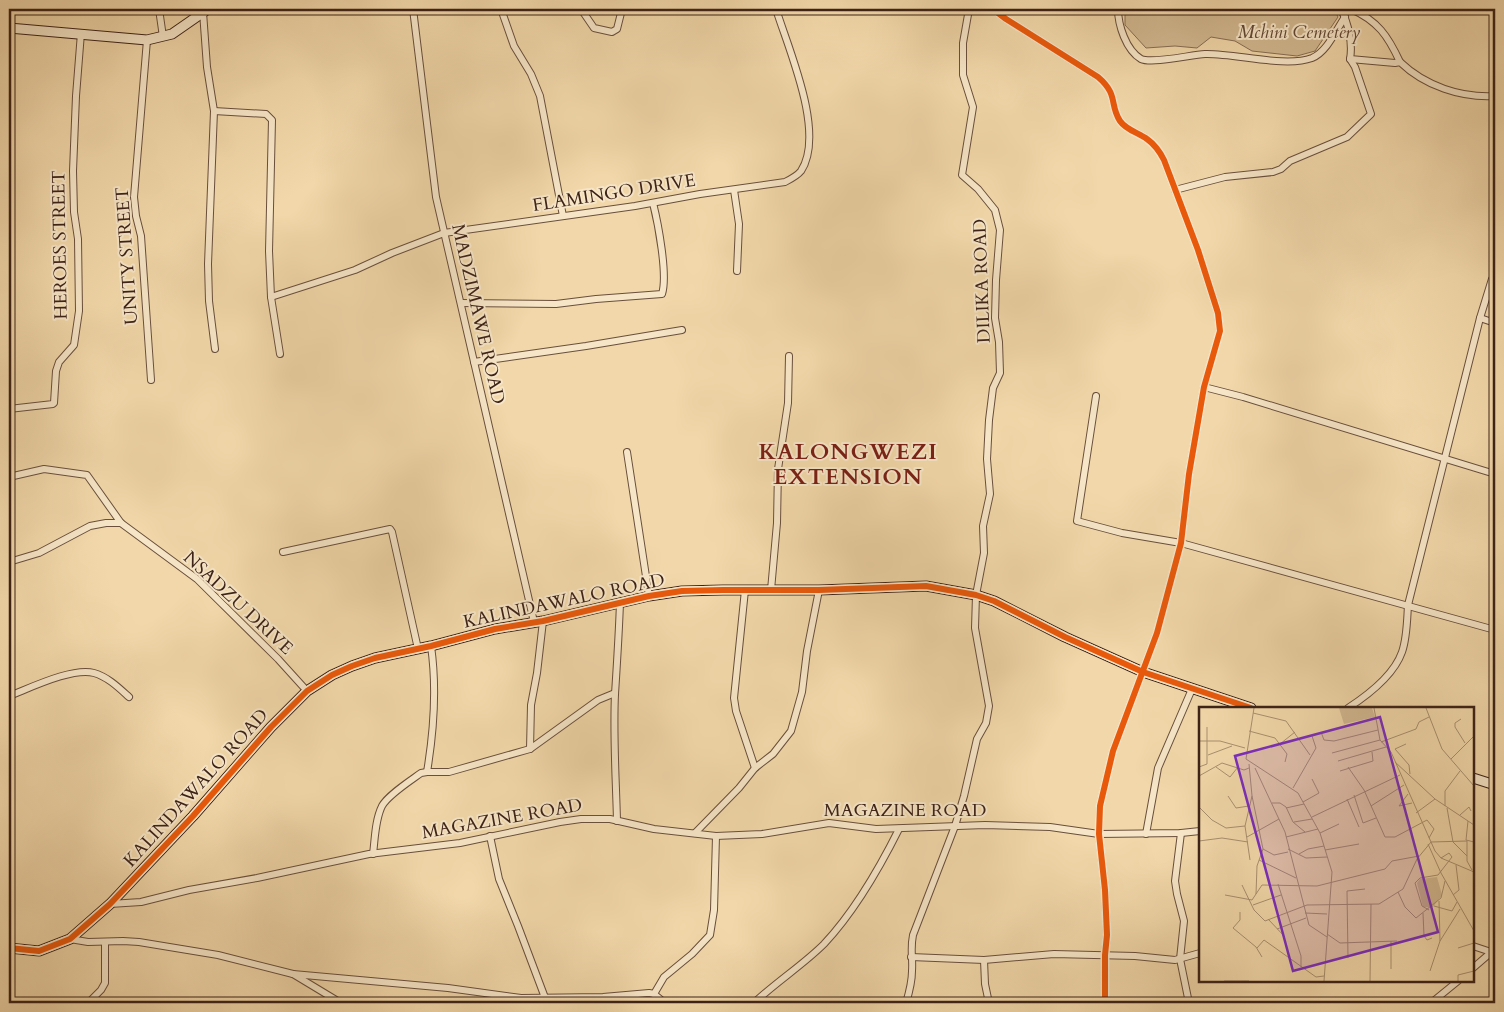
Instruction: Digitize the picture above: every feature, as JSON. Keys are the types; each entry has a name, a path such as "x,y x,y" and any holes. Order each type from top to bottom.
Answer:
{"street":[{"path":"159,9 163,36"},
{"name":"MADZIMAWE ROAD","path":"413,9 436,197 474,362 538,622 537,673 531,705 530,749"},
{"path":"500,9 514,46 531,74 540,96 563,216"},
{"path":"581,9 594,28 612,32 617,29 622,9"},
{"name":"FLAMINGO DRIVE","path":"271,297 355,270 444,232 785,182 800,172 807,153 808,109 776,9"},
{"name":"DILIKA ROAD","path":"969,9 963,43 964,75 973,108 962,175 978,189 996,210 1000,230 995,318 999,342 1000,373 993,388 989,420 987,459 990,494 983,526 984,553 976,595"},
{"path":"992,9 1098,77 1106,84 1112,95 1119,120 1151,142 1159,151 1198,250 1220,320 1218,340 1204,387 1189,474 1181,543 1157,633 1113,751 1100,806 1099,834 1105,890 1107,935 1105,1003"},
{"path":"1118,9 1118,20 1124,37 1137,56 1149,61 1206,54 1228,54 1280,61 1308,59 1321,52 1345,17"},
{"path":"1175,190 1225,177 1276,171 1290,161 1347,137 1371,114 1350,59 1352,49 1345,17 1341,9"},
{"path":"1351,9 1365,16 1385,34 1400,62 1424,80 1454,92 1469,95 1495,96"},
{"path":"9,28 147,40 172,34 205,10"},
{"path":"205,10 207,67 214,111 208,274 209,301 215,349"},
{"name":"HEROES STREET","path":"9,409 53,404 55,402 56,371 59,362 71,350 76,337 79,311 78,238 74,212 73,171 81,33"},
{"name":"UNITY STREET","path":"147,40 134,197 141,236 151,380"},
{"path":"1350,59 1400,62"},
{"path":"214,111 266,114 272,120 269,251 271,297 280,354"},
{"path":"734,190 738,224 737,272"},
{"path":"460,303 556,304 662,294 662,254 658,222 652,203"},
{"path":"1350,707 1371,693 1396,665 1402,653 1406,636 1408,605 1480,318 1492,279"},
{"path":"1480,318 1495,323"},
{"path":"474,362 682,330"},
{"path":"771,590 777,523 778,469 788,403 789,356"},
{"path":"1204,387 1495,474"},
{"path":"1096,396 1077,521 1122,534 1181,543 1495,630"},
{"path":"627,452 650,596"},
{"name":"NSADZU DRIVE","path":"9,477 44,469 87,475 121,523 197,579 278,659 307,691"},
{"path":"9,562 39,552 90,526 121,523"},
{"path":"283,552 390,529 418,649"},
{"name":"KALINDAWALO ROAD","path":"9,948 39,950 70,939 110,904 271,727 307,691 332,675 375,658 495,629 538,622 650,596 682,591 819,590 926,586 976,595 994,601 1065,637 1143,672 1248,707"},
{"path":"745,590 734,698 736,711 755,768"},
{"path":"695,833 739,788 755,768 773,754 791,731 802,692 807,651 819,590"},
{"path":"906,1003 912,979 910,948 913,935 955,826 978,739 986,723 989,706 975,628 976,595"},
{"path":"616,821 614,745 620,602"},
{"path":"427,772 433,737 435,675 431,646"},
{"path":"9,696 71,673 85,672 96,674 112,683 129,697"},
{"path":"1146,834 1158,768 1192,689"},
{"path":"373,854 382,805 421,773 449,772 530,749 598,700 615,693"},
{"path":"1474,778 1495,785"},
{"name":"MAGAZINE ROAD","path":"110,904 141,902 189,890 373,854 460,843 560,822 599,818 654,829 716,836 762,834 829,823 876,829 985,825 1050,827 1099,834 1199,831"},
{"path":"754,1003 823,945 842,923 884,859 899,829"},
{"path":"1181,833 1175,881 1184,921 1180,959 1189,1003"},
{"path":"490,836 499,879 546,1001"},
{"path":"654,994 664,977 692,954 710,935 714,910 716,836"},
{"path":"70,939 139,942 218,955 293,974 448,988 496,996 546,1001 643,993 654,994 665,1003"},
{"path":"88,1003 105,983 105,942"},
{"path":"1474,946 1493,950"},
{"path":"1474,967 1493,950"},
{"path":"911,957 984,960 1054,954 1105,955 1168,960 1180,959 1199,953"},
{"path":"984,960 985,984 989,1003"},
{"path":"293,974 341,1003"},
{"path":"1431,1003 1457,982"},
{"path":"494,1003 496,996"}],"green space":[{"name":"Mchini Cemetery","path":"1125,9 1334,9 1338,17 1315,51 1297,56 1252,51 1235,41 1211,37 1197,48 1175,46 1146,48 1125,25"}],"cycle path":[{"path":"993,9 1098,77 1109,89 1120,121 1129,129 1147,139 1159,151 1198,250 1218,313 1220,331 1204,387 1189,474 1181,543 1157,633 1113,751 1100,806 1099,834 1105,890 1107,935 1105,1003"},
{"path":"9,948 39,951 70,939 110,904 193,816 271,727 307,691 332,675 375,658 495,629 543,621 649,596 682,591 819,590 926,586 976,595 994,601 1065,637 1143,672 1248,707"}],"district":[{"name":"KALONGWEZI EXTENSION","path":"848,465"}]}
